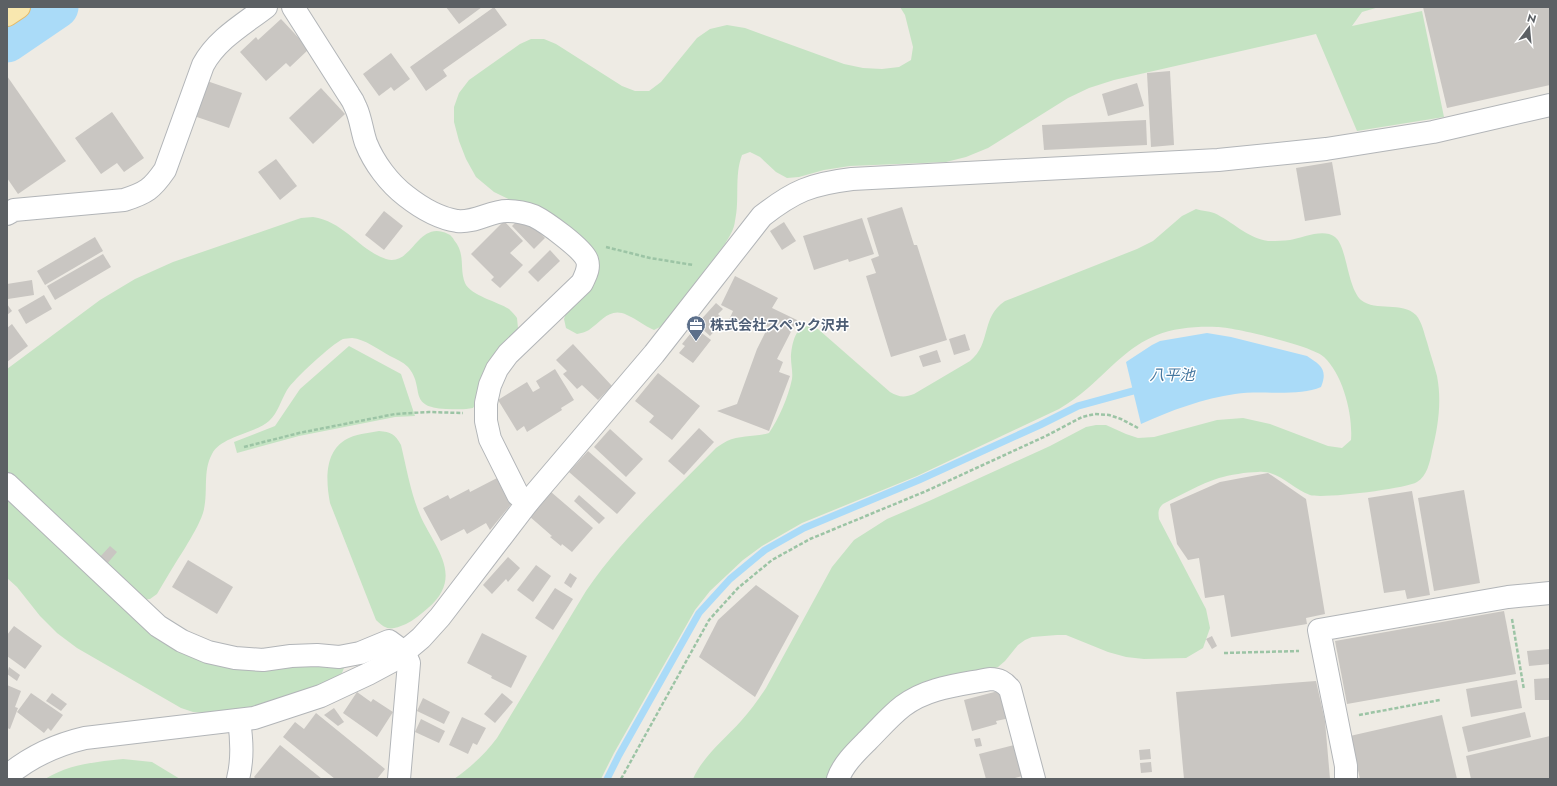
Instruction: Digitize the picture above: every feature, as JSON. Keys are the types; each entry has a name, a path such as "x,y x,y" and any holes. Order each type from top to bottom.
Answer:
{"main road":[{"path":"7,15 19,7"}],"street":[{"path":"9,208 124,200 140,195 155,184 165,170 203,64 216,46 266,7"},
{"path":"293,7 357,109 366,144 376,163 389,180 404,195 441,217 458,221 475,220 505,211 520,212 533,216 546,223 581,250 587,261 587,273 582,283 508,354 497,369 490,385 486,403 486,421 490,439 518,495 528,502"},
{"path":"7,776 41,752 84,738 254,718 321,696 396,659 421,638 440,617 528,502 654,354 762,216 781,201 803,189 827,182 860,179 1218,160 1326,149 1433,132 1550,105"},
{"path":"7,484 158,626 182,641 208,652 228,657 263,660 317,655 339,657 360,653 389,641 404,652 409,663 399,779"},
{"path":"1346,779 1346,766 1319,630 1508,597 1550,593"},
{"path":"838,779 849,760 906,704 931,691 990,679 998,679 1005,683 1010,689 1034,779"},
{"path":"238,779 241,764 242,744 239,720"}],"path":[{"path":"584,256 604,246 650,258 701,267 714,276"},
{"path":"244,447 298,433 395,414 429,412 486,414"},
{"path":"621,779 709,620 738,588 778,556 810,539 924,492 1046,436 1082,417 1095,414 1109,415 1121,419 1138,428"},
{"path":"1508,597 1524,690"},
{"path":"1224,653 1323,650"},
{"path":"1337,719 1440,700"}],"green space":[{"path":"900,7 1379,7 1362,12 1352,26 1422,11 1444,117 1357,131 1316,34 1114,80 1089,88 1068,98 988,148 966,157 946,162 850,166 824,170 799,177 787,178 776,172 760,157 750,152 742,155 738,171 736,213 731,233 725,244 662,326 654,330 631,317 621,313 616,313 606,316 589,330 577,334 566,328 564,319 567,310 597,275 517,203 494,192 476,177 466,159 454,122 454,107 459,93 469,80 520,44 531,39 544,39 556,44 622,86 635,91 649,91 661,82 697,38 710,29 727,25 745,28 844,64 863,68 882,69 899,67 911,60 913,47 905,15"},
{"path":"1196,209 1221,216 1246,233 1268,241 1290,240 1319,233 1330,234 1335,237 1342,249 1356,294 1361,300 1367,304 1404,308 1416,315 1420,321 1437,376 1439,395 1438,424 1428,468 1417,482 1397,488 1330,496 1318,496 1303,492 1272,474 1258,472 1212,480 1163,504 1160,507 1158,514 1159,519 1206,609 1210,628 1203,648 1186,658 1144,659 1126,657 1108,652 1066,635 1032,637 1018,645 998,667 945,679 829,779 693,779 708,755 744,717 766,688 832,567 854,540 887,519 1050,446 1086,427 1096,425 1106,425 1138,438 1154,437 1217,420 1243,418 1270,424 1328,446 1342,448 1351,440 1350,419 1345,396 1337,374 1324,357 1290,343 1255,334 1217,327 1178,329 1157,335 1138,345 1120,358 1085,391 1059,409 917,476 802,523 762,546 743,560 710,591 695,610 614,753 601,779 454,779 477,760 497,738 586,591 631,535 716,448 732,439 769,433 783,408 788,393 792,376 792,350 795,336 800,329 807,326 818,329 890,392 902,396 914,394 970,361 977,354 992,315 1005,301 1137,249 1153,241 1182,216"},
{"path":"313,217 334,224 376,255 386,259 395,260 403,256 422,237 429,233 438,231 449,234 458,245 460,251 462,272 465,283 478,295 509,309 517,318 518,328 477,402 473,408 466,409 446,409 426,405 421,400 413,375 404,364 362,340 351,338 343,339 338,342 297,378 287,390 275,414 269,421 255,429 230,439 216,448 207,468 205,505 197,526 157,594 150,599 142,600 7,477 7,369 100,300 135,279 173,262 301,218"},
{"path":"349,346 401,374 415,416 395,417 299,436 237,453 234,442 275,426 300,389"},
{"path":"379,431 392,434 397,438 401,445 415,502 437,547 445,571 445,583 439,595 428,608 409,622 393,628 387,628 376,620 330,503 327,477 330,460 333,452 338,446 353,436"},
{"path":"7,492 179,646 341,664 344,668 342,673 317,686 252,708 206,713 193,712 181,708 77,648 57,633 40,616 17,587 7,578"},
{"path":"123,759 152,762 180,779 45,779 73,767"}],"water":[{"name":"八平池","path":"1207,333 1231,337 1307,356 1322,368 1324,376 1321,387 1302,392 1245,393 1223,396 1163,414 1141,424 1126,362 1160,341"}],"building":[{"path":"446,7 482,7 459,24"},
{"path":"494,7 507,25 443,70 447,76 426,91 410,67"},
{"path":"1423,7 1550,7 1550,85 1447,108"},
{"path":"281,19 309,49 290,67 286,63 266,81 240,52 256,37 258,40"},
{"path":"391,53 410,79 394,91 391,87 379,96 363,74"},
{"path":"1170,71 1174,145 1151,147 1147,73"},
{"path":"7,76 66,161 18,194 7,178"},
{"path":"207,81 242,93 229,128 194,116"},
{"path":"1137,83 1144,106 1108,116 1102,94"},
{"path":"321,88 345,114 313,144 289,118"},
{"path":"112,112 144,158 124,172 117,163 101,174 75,138"},
{"path":"1146,120 1147,145 1044,150 1042,125"},
{"path":"276,159 297,186 280,200 258,172"},
{"path":"1332,162 1341,215 1305,221 1296,168"},
{"path":"902,207 914,245 917,245 947,340 891,357 866,276 876,273 871,259 879,256 867,218"},
{"path":"384,211 403,226 384,250 365,235"},
{"path":"523,215 545,238 534,249 512,226"},
{"path":"862,218 874,254 849,262 848,259 814,270 803,236"},
{"path":"504,221 523,241 510,253 523,265 500,288 491,280 494,277 471,254"},
{"path":"784,222 796,241 782,250 770,231"},
{"path":"95,237 103,251 45,285 37,271"},
{"path":"550,250 560,261 538,282 528,272"},
{"path":"103,254 111,267 55,300 47,286"},
{"path":"735,276 778,298 772,308 797,320 777,359 783,362 779,372 790,376 769,431 717,411 737,404 757,349 768,327 764,325 761,331 741,322 740,325 729,320 733,311 721,305"},
{"path":"32,280 34,295 8,299 7,284"},
{"path":"44,295 52,309 26,324 18,310"},
{"path":"716,303 723,309 718,314 722,318 717,324 719,326 710,336 697,324"},
{"path":"7,304 12,311 7,315"},
{"path":"12,324 28,346 7,362 7,328"},
{"path":"695,328 711,340 693,363 679,353 685,346 682,344"},
{"path":"965,334 970,350 954,355 949,339"},
{"path":"573,344 612,386 598,400 582,385 577,389 563,374 567,371 556,360"},
{"path":"937,350 941,362 923,367 919,356"},
{"path":"555,369 574,400 561,408 562,410 527,432 524,426 517,431 498,400 527,382 533,392 540,388 536,381"},
{"path":"658,373 700,406 672,440 649,422 654,416 635,401"},
{"path":"699,428 714,442 684,475 668,461"},
{"path":"610,429 643,459 626,477 594,447"},
{"path":"588,451 636,493 617,514 569,472"},
{"path":"1268,473 1306,499 1325,614 1306,618 1307,624 1231,637 1224,595 1205,598 1199,558 1188,560 1177,544 1170,504 1220,482"},
{"path":"499,477 513,502 490,530 486,523 467,534 464,529 441,541 423,508 448,495 450,499 469,489 470,492"},
{"path":"1464,490 1480,583 1434,591 1418,498"},
{"path":"1412,491 1430,595 1407,599 1405,590 1384,593 1368,498"},
{"path":"551,492 593,528 572,552 562,544 561,546 550,537 552,536 529,516"},
{"path":"579,495 605,518 599,524 574,501"},
{"path":"110,546 117,552 106,565 99,558"},
{"path":"508,557 520,568 508,582 506,579 492,594 483,585"},
{"path":"188,560 233,587 217,614 172,587"},
{"path":"536,565 551,576 533,602 517,590"},
{"path":"570,573 577,578 571,588 564,583"},
{"path":"756,585 799,616 755,697 699,657 718,620"},
{"path":"555,588 573,599 553,630 535,618"},
{"path":"1504,611 1516,674 1347,704 1335,641"},
{"path":"14,626 42,646 25,669 7,656 7,635"},
{"path":"482,633 527,656 511,688 467,663"},
{"path":"1212,636 1217,646 1212,649 1206,639"},
{"path":"1550,649 1550,664 1529,666 1527,651"},
{"path":"9,667 20,675 17,681 7,674"},
{"path":"1550,678 1550,700 1535,700 1534,679"},
{"path":"1517,680 1522,708 1471,717 1466,689"},
{"path":"1316,681 1325,721 1330,779 1184,779 1176,692"},
{"path":"7,685 21,691 15,707 18,708 10,729 7,728"},
{"path":"1002,690 1010,718 996,721 997,724 972,731 964,700"},
{"path":"357,692 371,702 373,699 393,712 377,737 343,713"},
{"path":"31,693 63,715 51,731 48,728 44,733 17,712"},
{"path":"52,693 67,704 61,711 46,701"},
{"path":"502,693 513,702 495,723 484,714"},
{"path":"423,698 450,712 444,724 417,711"},
{"path":"334,708 344,722 338,726 324,715"},
{"path":"1525,712 1531,737 1468,752 1462,727"},
{"path":"316,713 385,769 377,779 335,779 283,737 295,722 304,729"},
{"path":"1442,715 1457,779 1360,779 1350,736"},
{"path":"462,717 486,728 477,745 473,743 468,754 449,745"},
{"path":"421,719 445,731 439,743 415,732"},
{"path":"1550,736 1550,779 1471,779 1466,756"},
{"path":"980,738 982,746 976,747 974,739"},
{"path":"1018,744 1026,775 1011,779 986,779 979,754"},
{"path":"280,745 322,779 256,779 254,777"},
{"path":"1150,749 1151,759 1140,760 1139,750"},
{"path":"1151,762 1152,772 1141,773 1140,763"}],"waterway":[{"path":"7,41 57,7"},
{"path":"607,779 699,613 730,579 765,550 804,528 919,480 1078,406 1133,391"}],"place":[{"name":"株式会社スペック沢井","path":"696,342"}]}
